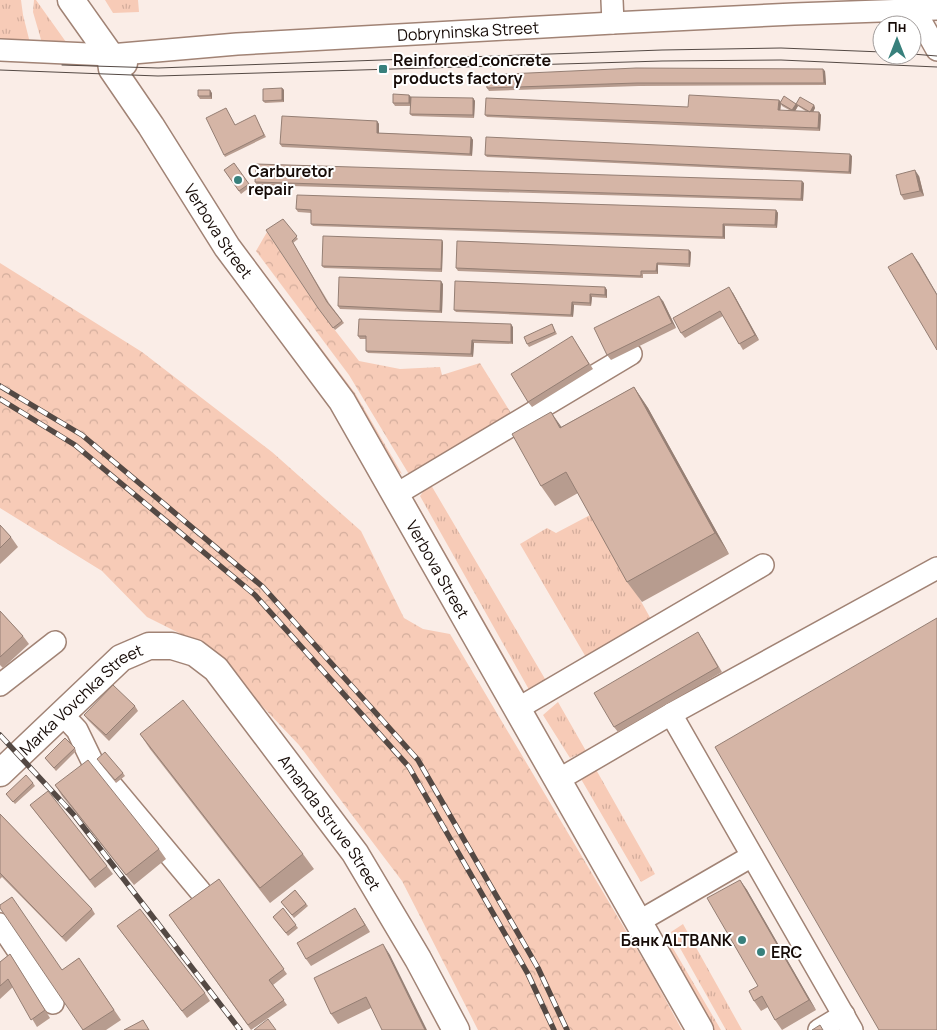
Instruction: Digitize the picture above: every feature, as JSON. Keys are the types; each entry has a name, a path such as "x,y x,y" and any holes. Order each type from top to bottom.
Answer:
{"main road":[{"name":"Verbova Street","path":"70,0 110,55 112,69 151,126 227,247 342,401 700,1030"},
{"name":"Marka Vovchka Street","path":"0,773 121,658 149,646 172,646"},
{"name":"Amanda Struve Street","path":"172,646 194,653 216,669 355,853 418,959 456,1030"}],"street":[{"path":"612,0 613,23"},
{"name":"Dobryninska Street","path":"0,50 110,55 237,44 915,5 937,8"},
{"path":"915,5 937,50"},
{"path":"395,494 632,354"},
{"path":"517,709 763,565"},
{"path":"558,780 671,714 937,568"},
{"path":"0,685 55,642"},
{"path":"62,714 77,730 93,763 200,891"},
{"path":"671,714 848,1023 818,1030"},
{"path":"638,922 752,856"},
{"path":"0,924 53,1003"}],"green space":[{"path":"0,0 21,0 30,43 0,42"},
{"path":"34,0 36,0 66,42 42,43 33,12"},
{"path":"105,0 138,0 139,12 113,13"},
{"path":"267,232 320,311 359,361 400,369 440,367 442,375 480,363 511,413 410,476 349,375 256,251"},
{"path":"253,258 355,393 402,474 390,467 252,266"},
{"path":"0,263 142,352 272,452 361,531 404,618 423,629 450,634 651,973 682,1030 478,1030 402,881 299,745 205,646 147,617 102,571 0,508"},
{"path":"431,485 548,684 532,695 420,496"},
{"path":"415,500 527,696 518,694 415,511"},
{"path":"592,514 652,621 587,659 520,544 547,528 556,533"},
{"path":"558,702 586,751 570,758 543,715"},
{"path":"594,766 655,874 641,882 581,779"},
{"path":"683,924 742,1030 726,1030 671,932"},
{"path":"667,938 721,1030 713,1030 669,954"}],"building":[{"path":"636,68 823,69 824,83 637,83 487,88 486,75"},
{"path":"282,88 282,100 263,101 263,89"},
{"path":"198,90 210,90 210,96 198,96"},
{"path":"393,94 409,95 409,103 393,103"},
{"path":"689,95 779,100 778,110 819,112 818,128 485,115 486,98 688,107"},
{"path":"784,96 796,104 792,110 780,103"},
{"path":"411,97 473,98 473,115 410,114"},
{"path":"800,97 814,105 810,112 796,104"},
{"path":"226,108 235,125 255,115 264,135 224,155 206,118"},
{"path":"282,116 377,121 377,133 471,137 470,154 280,144"},
{"path":"486,137 850,154 849,172 485,155"},
{"name":"Carburetor repair","path":"234,163 249,184 239,191 224,170"},
{"path":"256,164 802,181 801,199 255,182"},
{"path":"915,170 920,191 901,195 896,175"},
{"path":"297,195 776,210 775,225 723,224 723,237 311,224 311,210 296,209"},
{"path":"283,219 297,236 292,241 327,302 342,321 333,328 266,230"},
{"path":"323,236 442,240 441,269 322,266"},
{"path":"457,241 689,250 689,264 657,263 656,271 641,271 641,276 456,268"},
{"path":"912,253 937,295 937,350 888,267"},
{"path":"339,277 441,281 440,311 338,306"},
{"path":"455,281 605,287 605,295 590,294 590,303 572,302 571,315 454,310"},
{"path":"729,287 755,335 739,344 720,311 681,333 673,318"},
{"path":"659,296 672,323 607,355 594,328"},
{"path":"359,319 511,324 511,342 472,340 471,354 366,351 366,336 358,336"},
{"path":"552,324 555,332 527,344 524,337"},
{"path":"572,336 589,364 528,402 511,374"},
{"path":"634,387 715,533 627,582 566,472 541,486 512,434 551,412 560,428"},
{"path":"0,525 11,537 0,548"},
{"path":"0,611 23,636 0,657"},
{"path":"937,618 937,1030 879,1030 715,747"},
{"path":"698,632 718,667 614,727 594,693"},
{"path":"113,685 135,706 106,735 84,715"},
{"path":"183,700 303,854 260,888 140,734"},
{"path":"65,738 75,748 54,768 45,758"},
{"path":"105,752 123,773 115,780 97,759"},
{"path":"88,760 159,849 126,875 55,785"},
{"path":"26,775 33,783 13,802 6,794"},
{"path":"48,791 107,866 90,880 30,805"},
{"path":"0,814 92,909 62,937 0,873"},
{"path":"219,879 284,969 269,980 284,1000 248,1025 169,915"},
{"name":"ERC","path":"740,880 809,1000 775,1020 762,996 754,1001 749,991 758,986 707,898"},
{"path":"295,890 306,904 292,915 281,902"},
{"path":"12,897 62,970 79,958 114,1010 83,1030 0,908 0,905"},
{"path":"283,908 296,925 286,933 273,917"},
{"path":"355,908 365,925 306,959 297,943"},
{"path":"140,909 205,993 182,1011 117,926"},
{"path":"383,944 425,1030 382,1030 366,997 331,1014 314,978"},
{"path":"10,954 45,1010 31,1020 8,979 0,986 0,962"},
{"path":"268,1019 276,1030 254,1030"},
{"path":"143,1020 149,1030 124,1030"},
{"path":"820,1025 823,1030 812,1030"}],"tram line":[{"path":"62,65 158,68 662,50 781,48 872,52"},
{"path":"922,55 937,56"},
{"path":"0,70 158,76 662,61 781,60 937,67"}],"railway":[{"path":"0,386 82,435 263,587 418,760 538,968 567,1030"},
{"path":"0,399 75,445 255,595 409,767 528,974 554,1030"},
{"path":"0,735 75,816 240,1030"}],"place":[{"name":"Reinforced concrete products factory","path":"383,69"},
{"name":"Carburetor repair","path":"238,180"},
{"name":"Банк ALTBANK","path":"742,940"},
{"name":"ERC","path":"761,952"}]}
